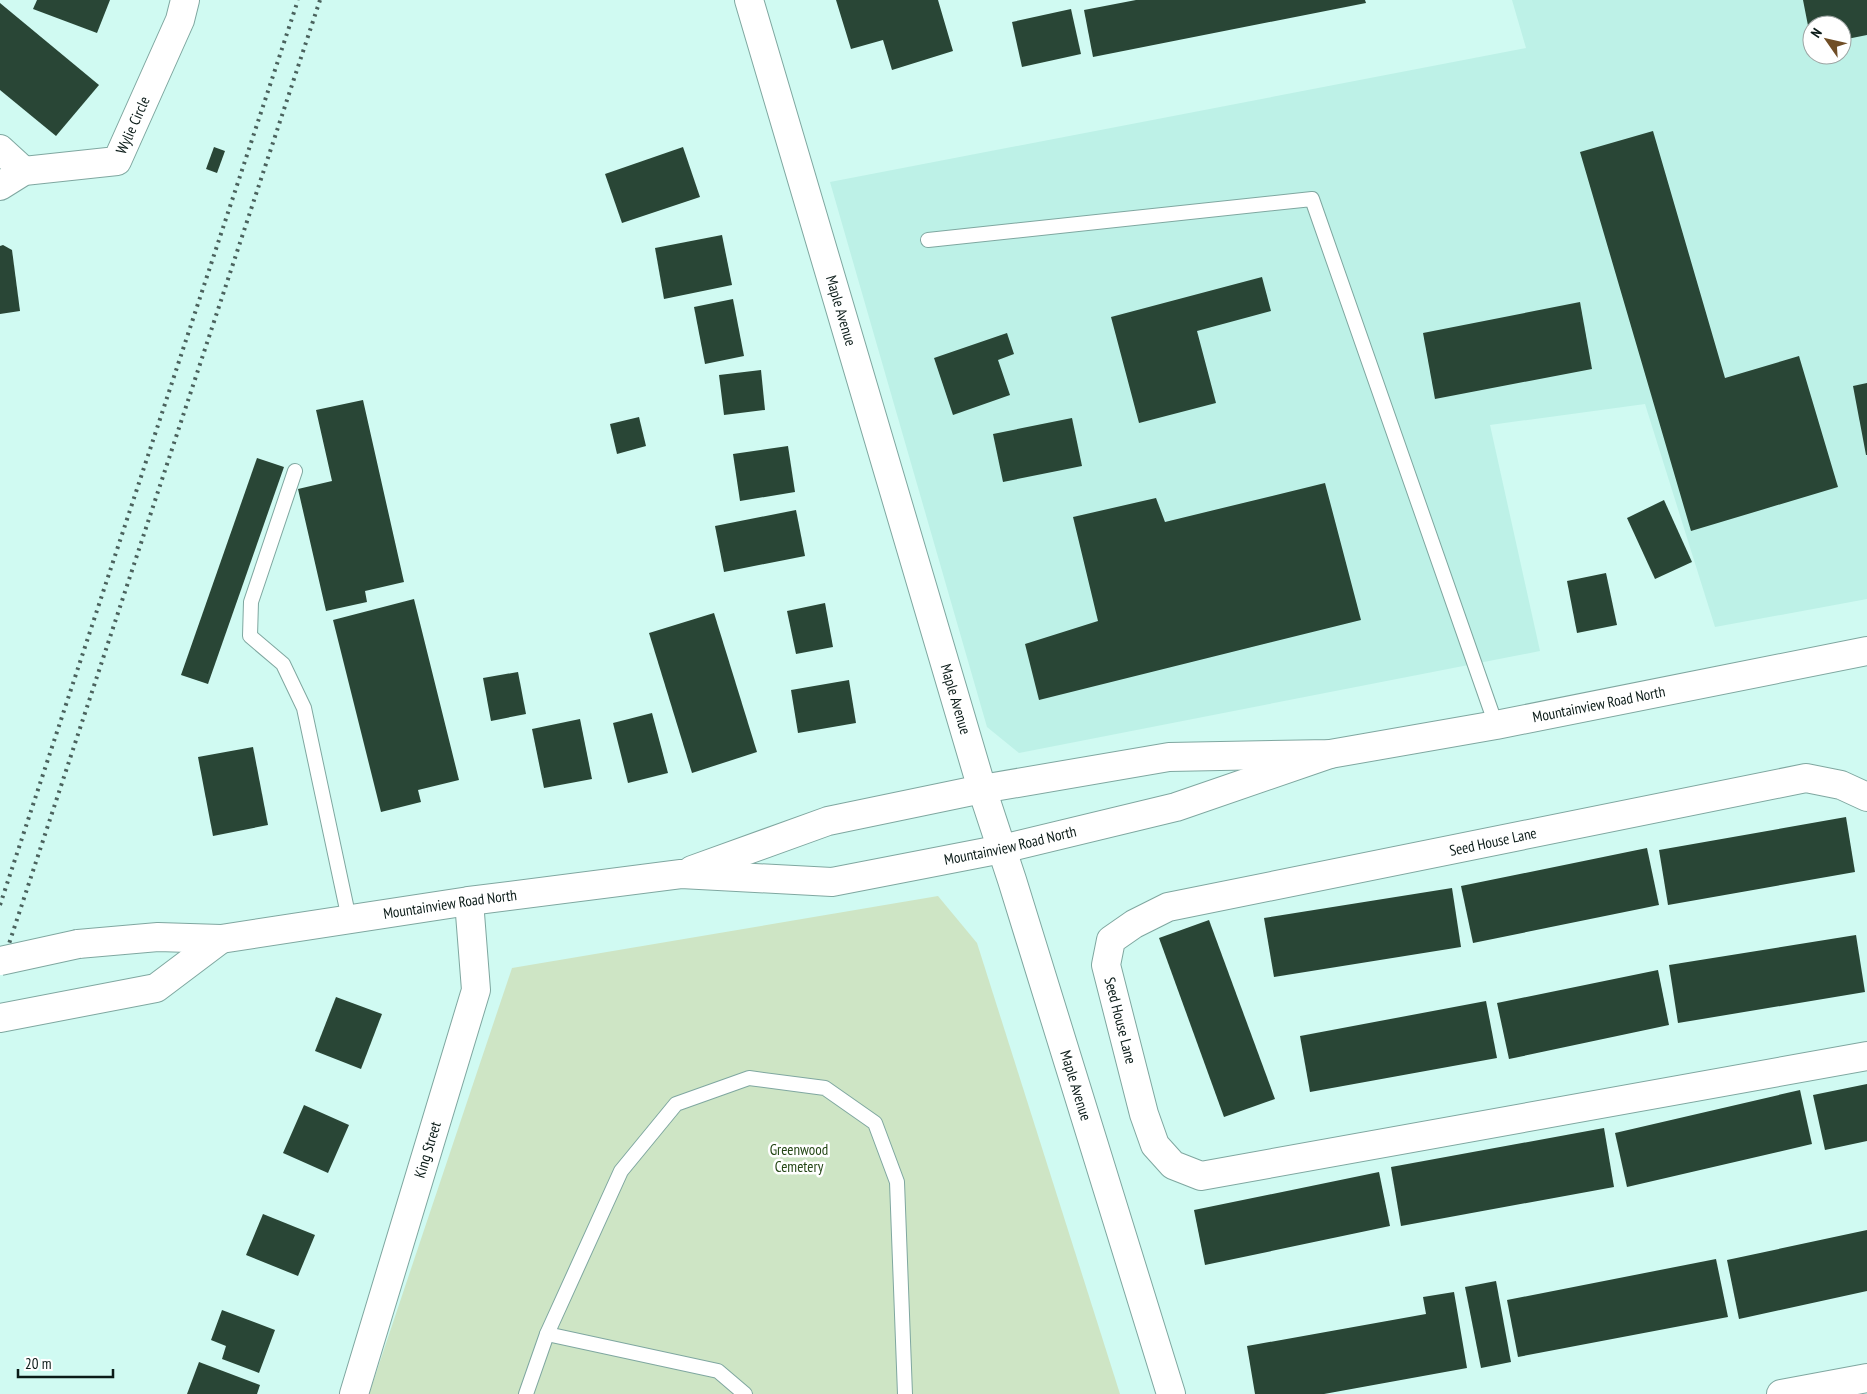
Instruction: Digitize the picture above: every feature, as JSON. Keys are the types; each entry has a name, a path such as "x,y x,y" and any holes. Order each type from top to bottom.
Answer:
{"main road":[{"name":"Wylie Circle","path":"24,171 117,161 180,20 185,0"},
{"name":"Maple Avenue","path":"749,0 982,789 1171,1394"},
{"path":"0,149 24,171 0,186"},
{"name":"Mountainview Road North","path":"681,874 828,821 982,789 1169,757 1330,754 1496,725 1867,651"},
{"name":"Mountainview Road North","path":"0,961 78,944 158,937 220,939 469,902 681,874 832,882 1002,849 1176,807 1330,754"},
{"name":"Seed House Lane","path":"1867,797 1841,785 1806,778 1168,907 1134,924 1111,940 1106,965 1144,1114 1155,1145 1173,1165 1201,1176 1867,1056"},
{"name":"King Street","path":"354,1394 476,990 469,902"},
{"name":"Mountainview Road North","path":"0,1018 156,988 220,939"},
{"path":"1782,1394 1867,1378"}],"lane":[{"path":"928,240 1312,199 1496,725"},
{"path":"295,471 251,602 250,636 283,664 304,708 349,919"},
{"path":"526,1394 547,1334 621,1171 676,1104 749,1078 825,1088 875,1122 897,1182 905,1394"},
{"path":"547,1334 718,1370 745,1394"}],"shaded area":[{"path":"1512,0 1867,0 1867,599 1715,627 1645,404 1490,425 1540,651 1019,753 987,727 830,182 1526,48"}],"green space":[{"name":"Greenwood Cemetery","path":"938,896 977,943 1120,1394 369,1394 512,968"}],"building":[{"path":"37,0 110,0 97,33 33,9"},
{"path":"836,0 938,0 953,51 892,70 883,40 851,49"},
{"path":"1136,0 1365,0 1366,3 1093,57 1084,10"},
{"path":"1803,0 1867,0 1867,35 1852,38 1852,15 1806,15"},
{"path":"0,3 99,85 56,136 0,90"},
{"path":"1071,9 1081,54 1022,67 1012,22"},
{"path":"1653,131 1725,378 1799,356 1838,487 1691,531 1580,152"},
{"path":"214,147 225,151 217,173 206,169"},
{"path":"683,147 700,197 622,223 605,174"},
{"path":"722,235 732,285 664,299 655,248"},
{"path":"3,245 12,250 20,311 0,314 0,246"},
{"path":"1262,277 1271,311 1197,331 1216,403 1139,423 1111,317"},
{"path":"733,299 744,356 705,364 694,307"},
{"path":"1580,302 1592,369 1435,399 1423,333"},
{"path":"1007,333 1014,354 998,360 1010,395 953,415 934,358"},
{"path":"761,370 765,410 724,415 719,375"},
{"path":"1867,383 1867,455 1866,455 1853,386"},
{"path":"363,400 404,582 365,591 367,602 326,611 298,489 332,481 316,410"},
{"path":"639,417 646,446 617,454 610,424"},
{"path":"1072,418 1082,466 1003,482 993,434"},
{"path":"788,446 795,492 740,501 733,454"},
{"path":"257,458 284,467 208,684 181,675"},
{"path":"1325,483 1361,620 1039,700 1025,644 1098,621 1073,517 1156,498 1165,522"},
{"path":"1664,500 1692,562 1655,579 1627,518"},
{"path":"796,510 805,556 724,572 715,526"},
{"path":"1606,573 1617,625 1577,633 1567,581"},
{"path":"414,599 459,780 418,790 421,802 381,812 333,620"},
{"path":"825,603 833,647 796,654 787,611"},
{"path":"714,613 757,752 692,773 649,633"},
{"path":"518,672 526,714 491,721 483,678"},
{"path":"849,680 856,723 798,733 791,690"},
{"path":"652,713 668,773 628,783 613,723"},
{"path":"580,719 592,779 544,788 532,729"},
{"path":"253,747 268,825 213,836 198,757"},
{"path":"1846,817 1855,872 1668,905 1659,850"},
{"path":"1647,848 1659,905 1473,943 1461,886"},
{"path":"1452,888 1461,947 1274,977 1264,918"},
{"path":"1209,920 1275,1099 1224,1117 1159,938"},
{"path":"1856,935 1865,992 1678,1023 1669,965"},
{"path":"1658,970 1669,1025 1509,1059 1497,1003"},
{"path":"336,997 382,1014 361,1069 315,1051"},
{"path":"1486,1001 1497,1058 1310,1092 1300,1036"},
{"path":"1867,1084 1867,1141 1825,1150 1813,1095"},
{"path":"1800,1090 1812,1144 1627,1187 1615,1133"},
{"path":"304,1105 349,1125 328,1173 283,1153"},
{"path":"1604,1128 1614,1187 1401,1226 1391,1167"},
{"path":"1379,1172 1390,1226 1205,1265 1194,1210"},
{"path":"263,1214 315,1235 298,1276 246,1255"},
{"path":"1867,1230 1867,1291 1739,1319 1727,1260"},
{"path":"1716,1259 1728,1317 1518,1357 1507,1300"},
{"path":"1496,1281 1511,1362 1481,1368 1465,1287"},
{"path":"1454,1292 1467,1368 1324,1394 1255,1394 1247,1346 1426,1314 1423,1297"},
{"path":"222,1310 275,1330 259,1373 222,1359 226,1346 211,1340"},
{"path":"199,1362 260,1385 257,1394 187,1394"}],"railway":[{"path":"0,905 298,0"},
{"path":"0,971 320,0"}]}
